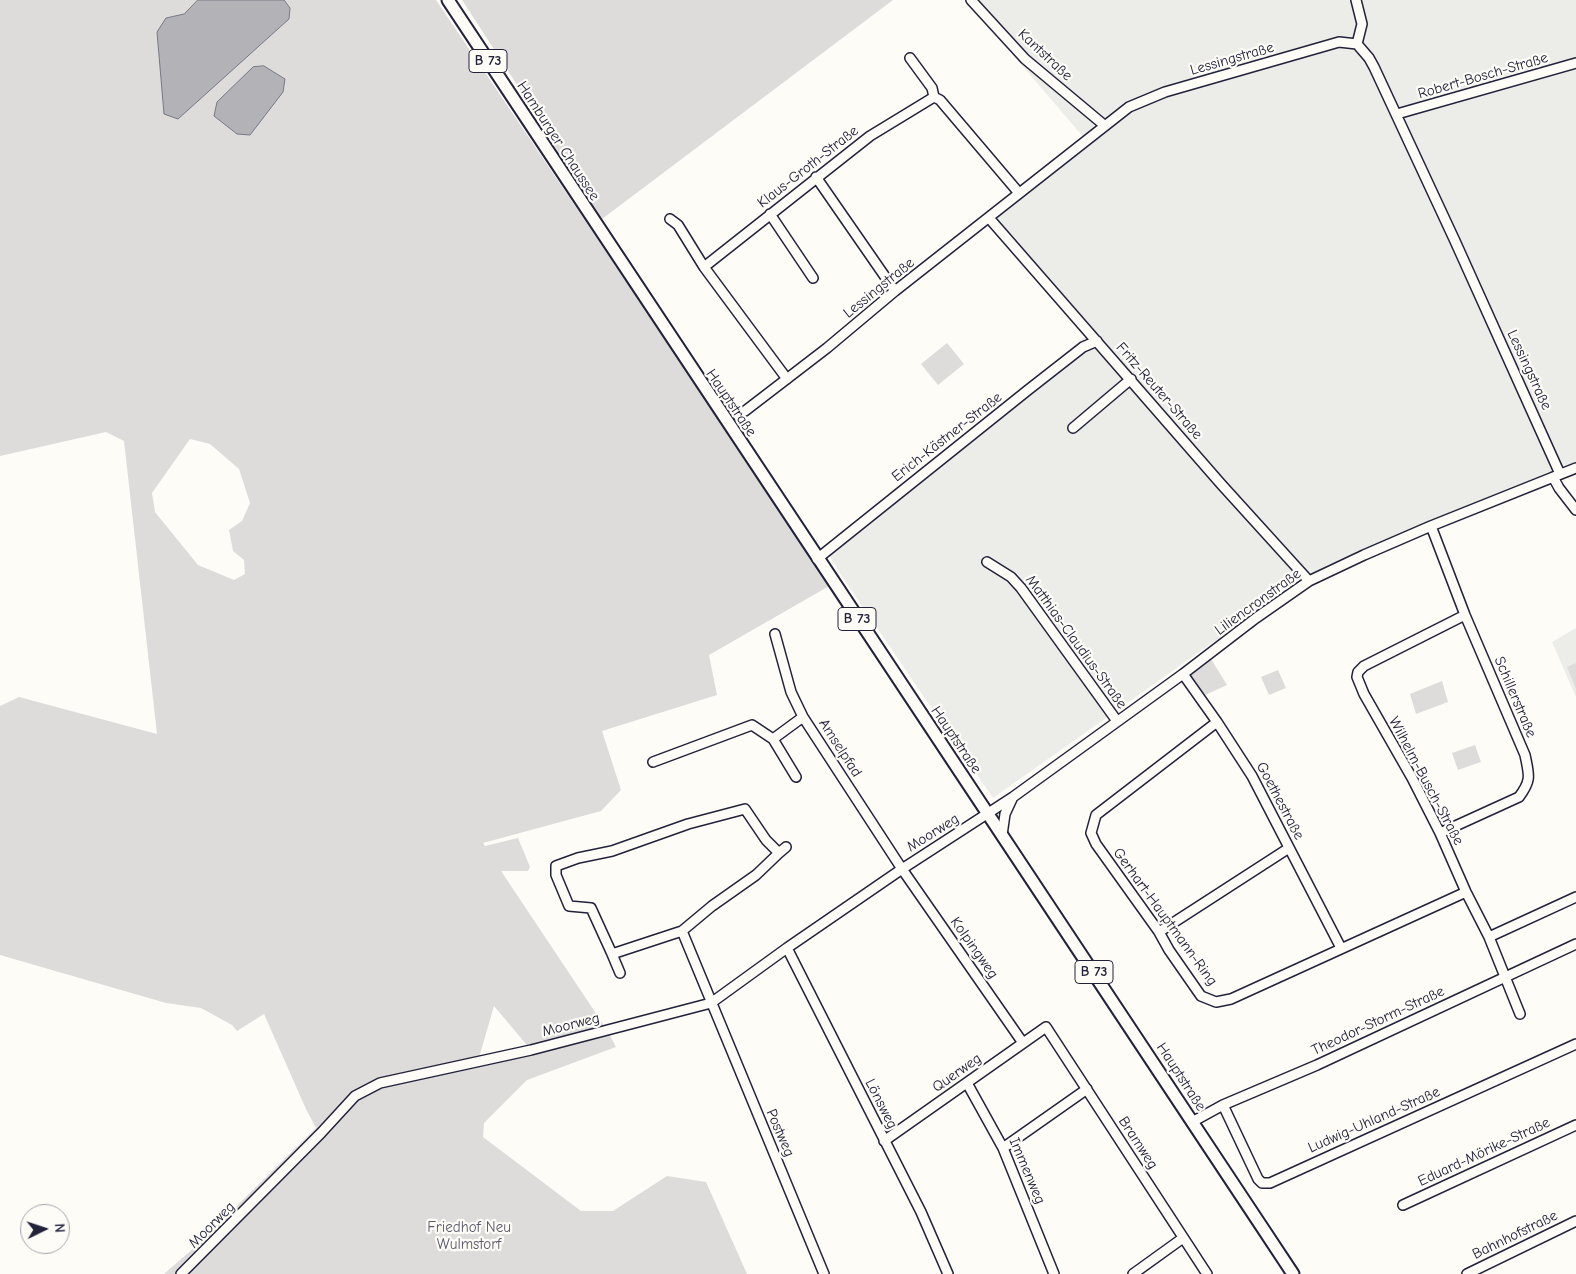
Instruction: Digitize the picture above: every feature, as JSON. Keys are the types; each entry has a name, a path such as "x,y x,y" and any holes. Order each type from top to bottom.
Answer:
{"main road":[{"name":"Hamburger Chaussee","path":"448,0 594,223"},
{"name":"Hauptstraße","path":"594,223 1293,1274"}],"street":[{"name":"Kantstraße","path":"971,0 1025,59 1104,125"},
{"path":"1356,0 1362,24 1357,44"},
{"name":"Lessingstraße","path":"745,411 827,348 1104,125 1130,107 1165,92 1339,42 1357,44 1369,58 1397,114 1557,475 1559,488 1576,510"},
{"path":"910,58 932,88 934,97 940,100 1019,193"},
{"name":"Robert-Bosch-Straße","path":"1397,114 1576,63"},
{"name":"Klaus-Groth-Straße","path":"704,266 870,136 934,97"},
{"path":"816,177 895,292"},
{"path":"770,214 812,278"},
{"name":"Fritz-Reuter-Straße","path":"989,218 1221,484 1310,581"},
{"path":"670,219 678,225 704,266 786,379"},
{"name":"Erich-Kästner-Straße","path":"817,559 1028,390 1083,348 1097,341"},
{"path":"1072,428 1131,379"},
{"name":"Liliencronstraße","path":"988,814 1183,674 1256,618 1310,581 1364,555 1432,526 1576,468"},
{"name":"Schillerstraße","path":"1432,526 1466,615 1525,755 1528,774 1528,786 1520,796 1440,833"},
{"name":"Matthias-Claudius-Straße","path":"987,562 1011,577 1021,588 1117,721"},
{"name":"Wilhelm-Busch-Straße","path":"1466,615 1364,666 1358,672 1357,677 1364,694 1412,778 1440,833 1489,938 1520,1014"},
{"name":"Amselpfad","path":"774,634 791,692 803,717 902,868"},
{"name":"Goethestraße","path":"1183,674 1218,722 1252,776 1341,948"},
{"path":"773,739 803,717"},
{"name":"Gerhart-Hauptmann-Ring","path":"1218,722 1096,815 1091,832 1096,844 1159,932 1169,950 1201,996 1216,1002 1231,999 1466,892"},
{"path":"653,762 752,725 773,739 796,777"},
{"path":"1002,835 1005,814 1013,797"},
{"path":"620,973 591,908 569,906 556,875 556,866 578,858 612,851 688,824 745,809 766,840 779,853"},
{"name":"Moorweg","path":"181,1274 321,1133 355,1096 380,1083 531,1050 711,1003 902,868 988,814"},
{"path":"612,954 682,931 712,906 756,875 786,847"},
{"path":"1159,932 1289,848"},
{"name":"Kolpingweg","path":"902,868 1023,1043"},
{"path":"1489,938 1576,897"},
{"name":"Postweg","path":"682,931 824,1274"},
{"name":"Theodor-Storm-Straße","path":"1192,1122 1224,1105 1318,1065 1576,944"},
{"name":"Lönsweg","path":"787,948 921,1212 948,1274"},
{"name":"Querweg","path":"884,1141 1046,1028"},
{"name":"Bramweg","path":"1046,1028 1206,1274"},
{"name":"Ludwig-Uhland-Straße","path":"1224,1105 1258,1179 1262,1182 1270,1183 1576,1044"},
{"name":"Immenweg","path":"967,1083 1003,1148 1054,1274"},
{"path":"1003,1148 1087,1089"},
{"name":"Eduard-Mörike-Straße","path":"1403,1205 1576,1125"},
{"name":"Bahnhofstraße","path":"1466,1274 1575,1224"},
{"path":"1133,1274 1183,1238"}],"shaded area":[{"path":"198,0 284,0 290,8 289,19 178,119 164,114 157,32 166,18 184,14"},
{"path":"966,0 1576,0 1576,464 1308,575 993,798 843,578 825,548 1087,335 986,217 1085,139"},
{"path":"264,66 285,79 283,92 250,135 237,134 214,116 217,102 253,67"},
{"path":"1576,628 1576,697 1552,642"}],"green space":[{"name":"Friedhof Neu Wulmstorf","path":"0,0 198,0 184,14 166,18 290,8 284,0 436,0 831,585 709,655 717,695 602,731 621,790 601,811 483,843 485,846 518,838 530,867 528,871 501,871 607,1030 616,1047 527,1080 484,1123 483,1137 581,1211 613,1211 667,1176 706,1182 747,1274 164,1274 195,1247 316,1128 264,1014 237,1031 232,1025 201,1008 166,1003 0,955 0,706 19,697 157,734 124,441 106,432 0,456","holes":["190,439 210,444 239,469 250,503 242,521 229,530 233,551 244,560 245,574 234,580 198,565 155,512 152,493","494,1006 531,1050 478,1061"]},
{"path":"462,0 893,0 598,222 538,117"},
{"path":"947,343 964,364 938,385 921,364"},
{"path":"1211,659 1227,685 1203,696 1189,676"},
{"path":"1576,663 1576,689 1567,667"},
{"path":"1278,670 1286,688 1269,695 1261,677"},
{"path":"1442,681 1448,702 1416,714 1410,694"},
{"path":"1475,745 1481,762 1458,770 1452,753"}]}
